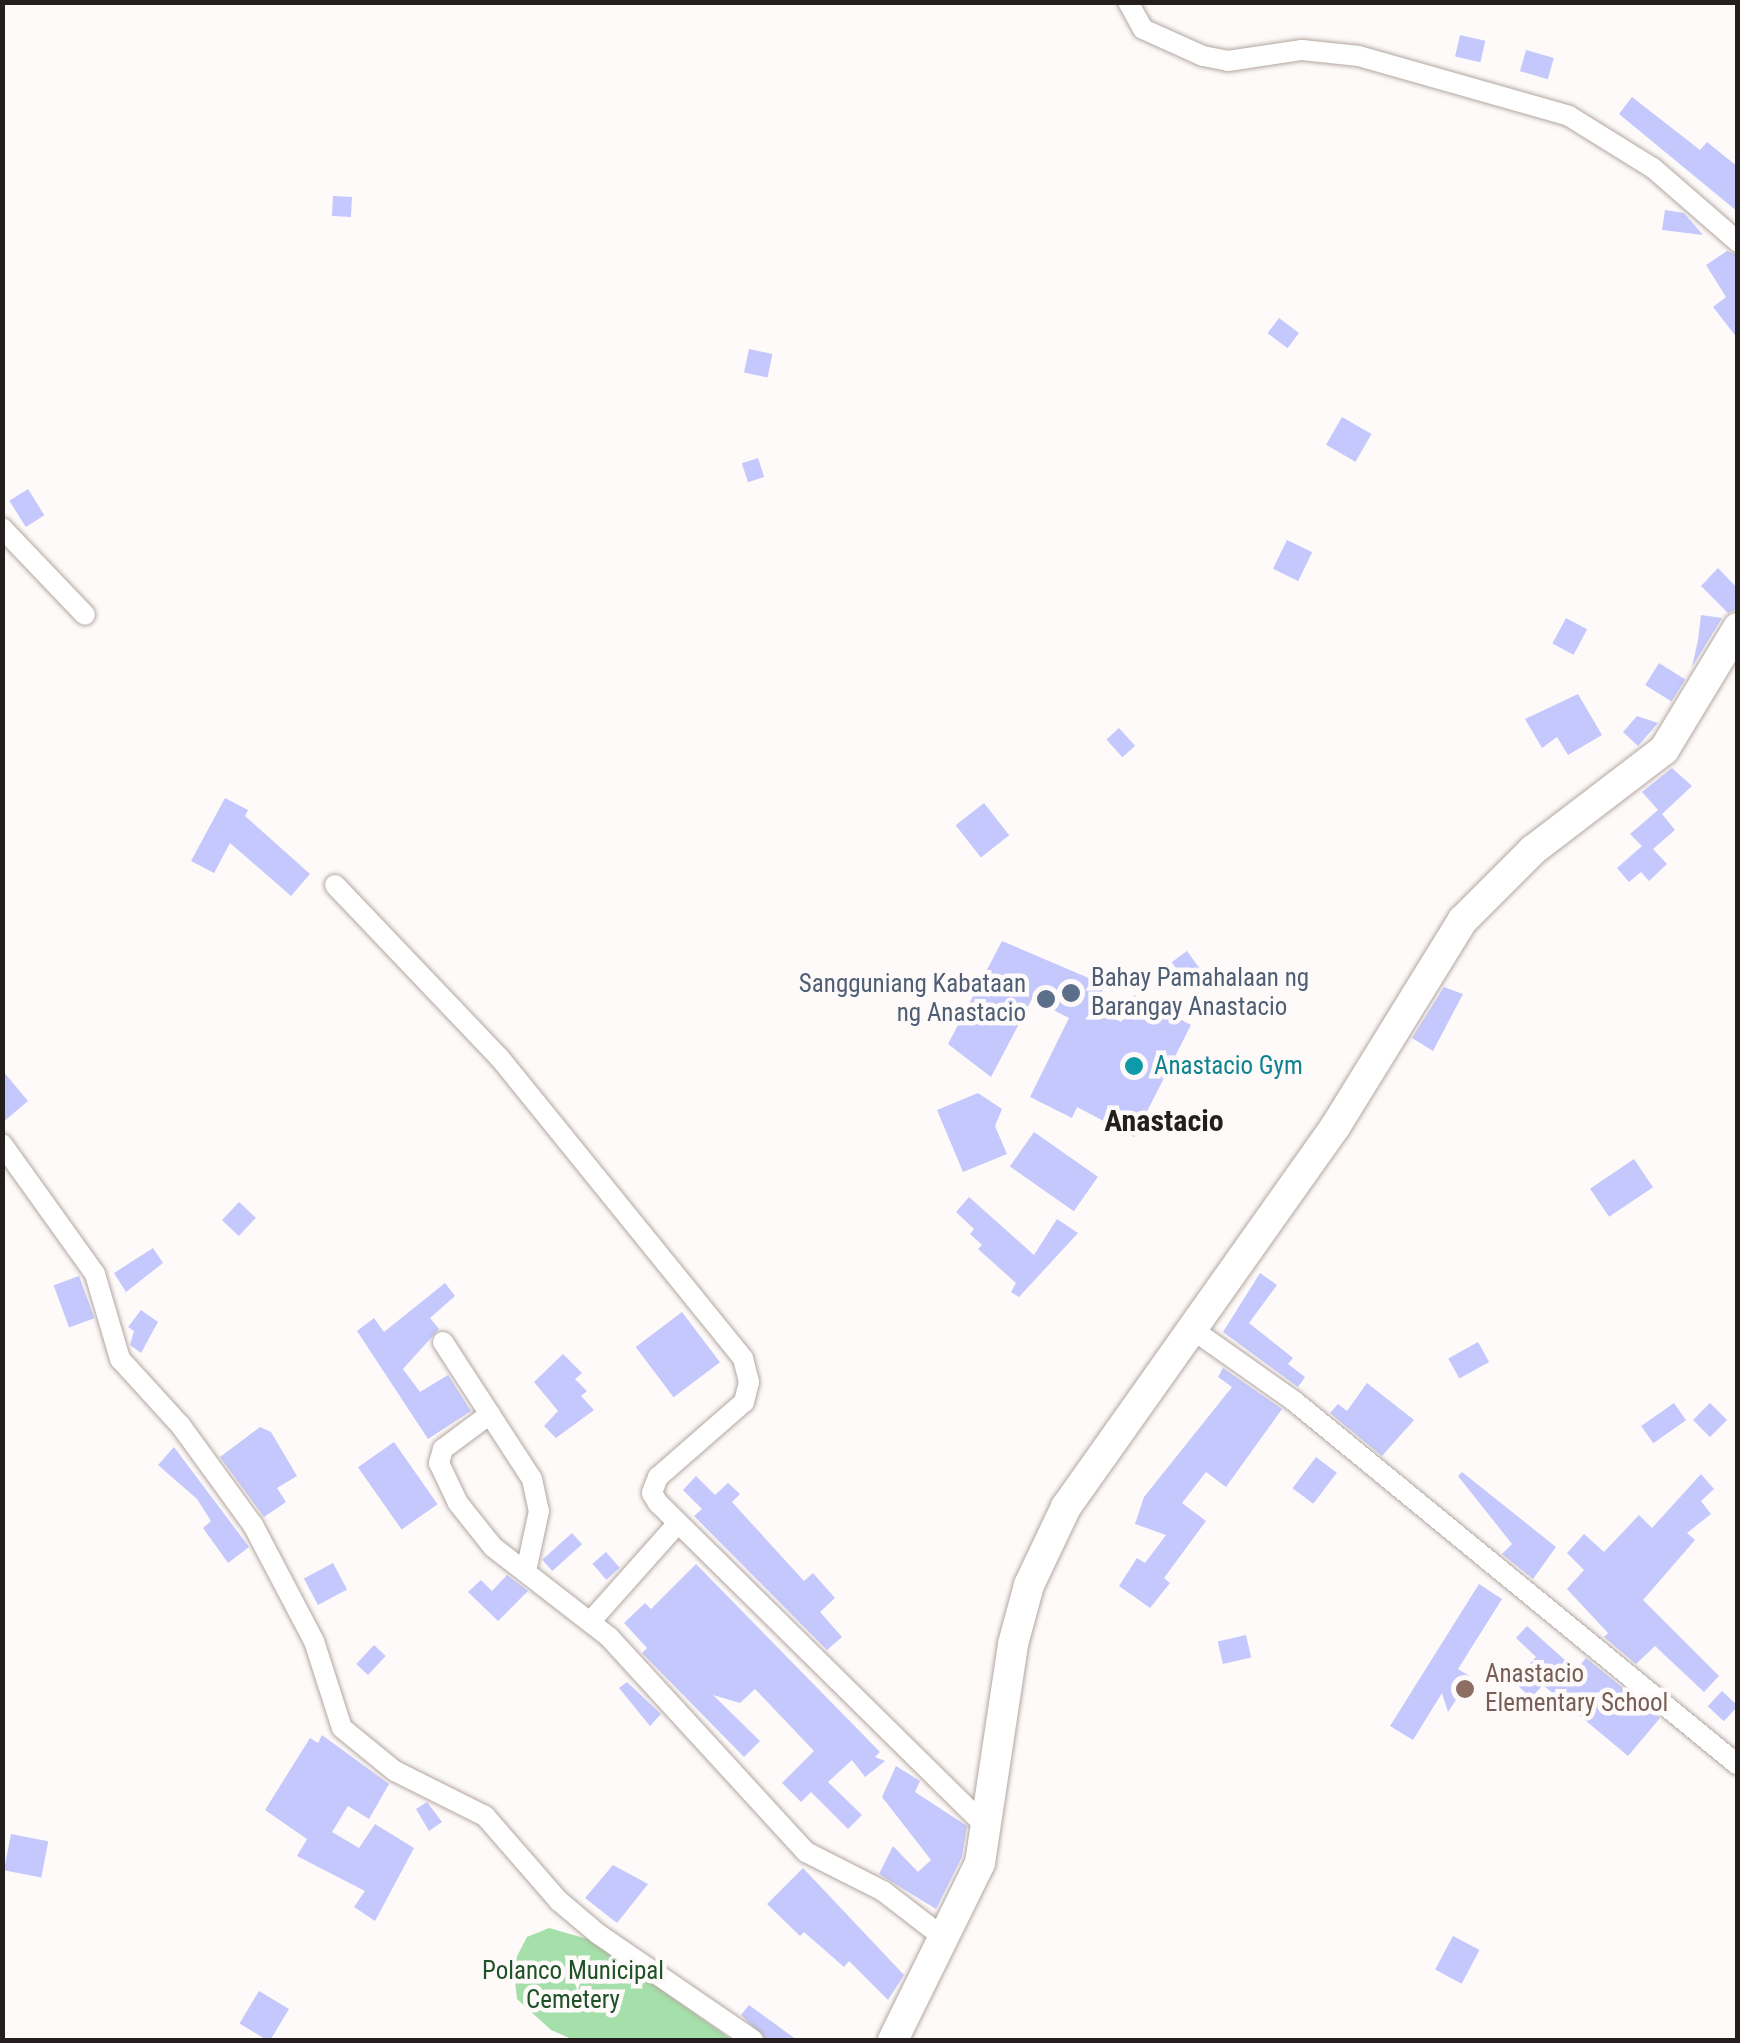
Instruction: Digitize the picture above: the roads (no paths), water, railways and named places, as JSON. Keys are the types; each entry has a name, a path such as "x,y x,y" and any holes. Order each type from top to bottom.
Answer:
{"street":[{"path":"1128,2 1143,29 1203,56 1228,61 1302,50 1359,56 1569,116 1653,168 1738,242"},
{"path":"2,528 85,615"},
{"path":"893,2040 944,1938 989,1829 1014,1644 1046,1543 1335,1127 1463,920 1533,850 1664,750 1738,628"},
{"path":"335,885 499,1057 742,1358 749,1382 744,1402 652,1485 658,1502 989,1829"},
{"path":"2,1144 95,1274 120,1359 182,1426 253,1525 314,1641 342,1728 394,1771 484,1816 559,1901 598,1934 753,2040"},
{"path":"1192,1329 1294,1402 1738,1765"},
{"path":"444,1342 527,1468 537,1495 526,1571"},
{"path":"490,1414 443,1449 441,1474 493,1547 591,1621 806,1852 883,1892 944,1938"},
{"path":"591,1621 677,1524"}],"place":[{"name":"Bahay Pamahalaan ng Barangay Anastacio","path":"1071,993"},
{"name":"Sangguniang Kabataan ng Anastacio","path":"1046,999"},
{"name":"Anastacio Gym","path":"1134,1066"},
{"name":"Anastacio Elementary School","path":"1465,1689"}],"district":[{"name":"Anastacio","path":"1164,1121"}],"park label":[{"name":"Polanco Municipal Cemetery","path":"573,1986"}]}
